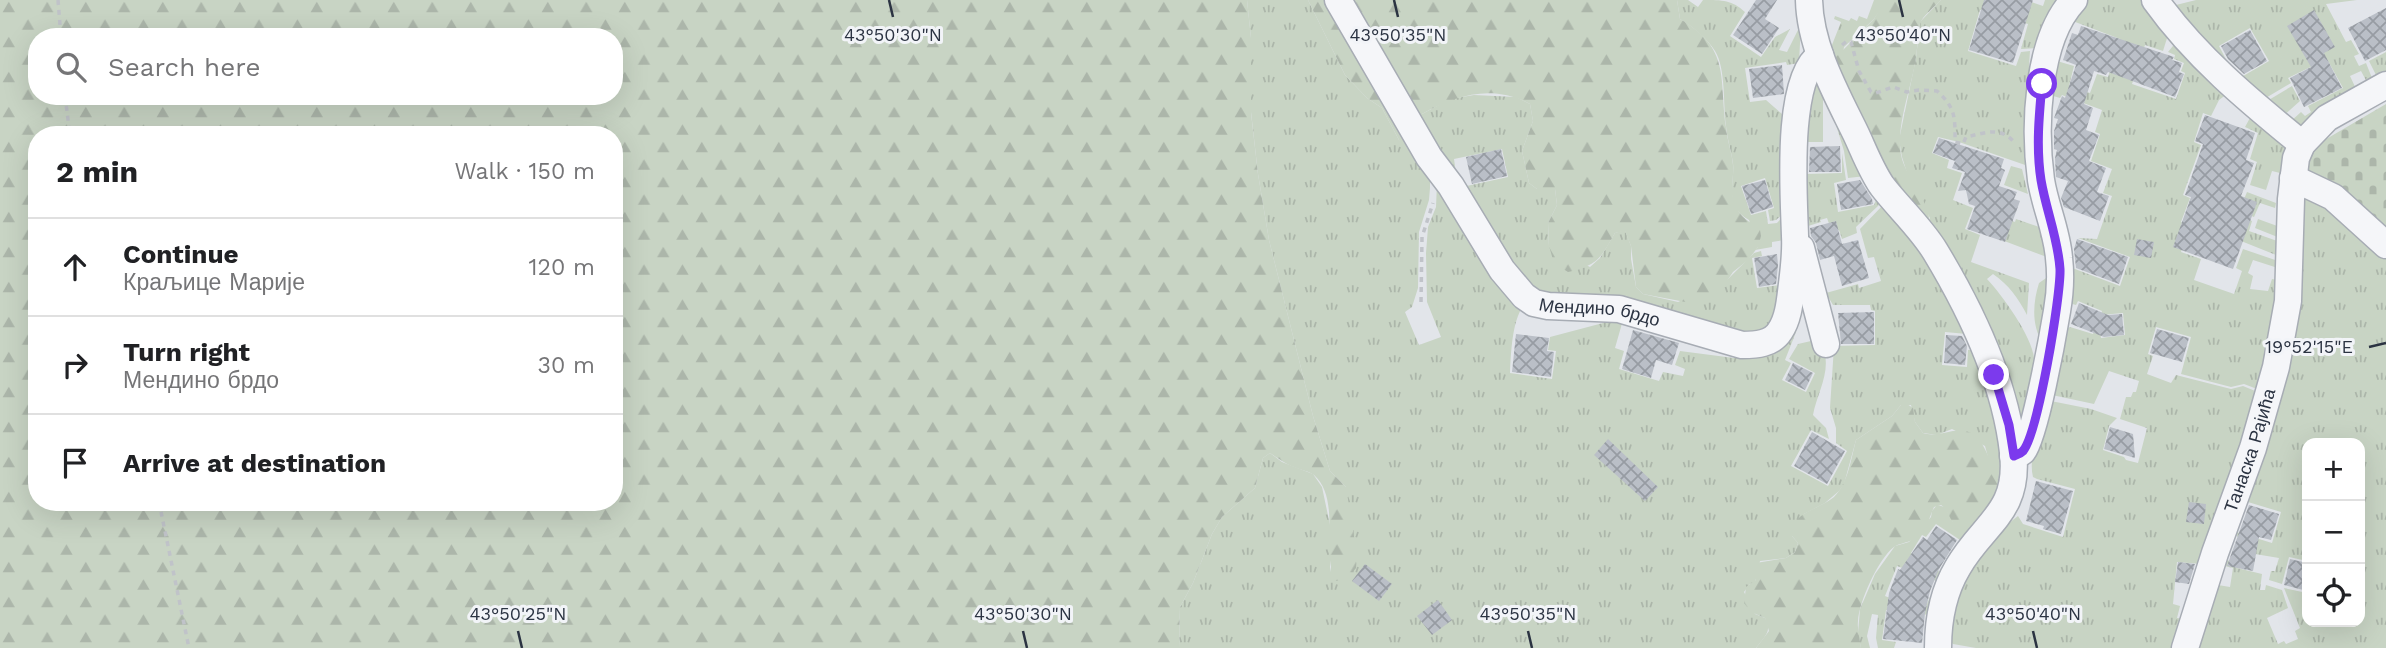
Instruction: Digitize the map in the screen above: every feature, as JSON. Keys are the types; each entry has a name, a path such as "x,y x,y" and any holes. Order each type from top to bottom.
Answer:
{"street":[{"path":"1810,0 1810,11 1822,59 1881,184 1934,248 1965,303 1994,375 2009,425 2014,456 2013,482 2007,502 1993,525 1971,548 1947,590 1940,620 1938,648"},
{"path":"2014,456 2024,450 2035,419 2057,311 2059,255 2041,181 2038,118 2046,56 2056,27 2074,0"},
{"path":"2155,0 2176,29 2210,64 2302,144"},
{"name":"Мендино брдо","path":"1342,6 1429,157 1502,270 1524,296 1534,303 1548,306 1619,309 1742,345 1765,343 1780,331 1786,318 1795,236 1793,184 1799,105 1806,73 1814,60 1822,59"},
{"name":"Танаска Рајића","path":"2185,648 2215,553 2253,448 2276,368 2287,301 2293,178 2302,144 2327,118 2386,85"},
{"path":"2293,178 2333,197 2386,245"},
{"name":"Мендино брдо","path":"1795,236 1801,244 1826,344"}],"path":[{"path":"58,0 60,28"},
{"path":"1822,59 1834,57 1849,40 1859,71 1871,92 1893,87 1907,92 1937,91 1950,103 1955,117 1955,142 1963,144 1966,136 2000,131 2025,151 2039,156"},
{"path":"66,105 69,126"},
{"path":"1421,302 1422,237 1433,198 1433,181 1440,171"},
{"path":"161,511 189,648"}],"green space":[{"path":"0,0 1247,0 1251,38 1251,113 1269,240 1313,416 1330,471 1346,487 1357,555 1356,568 1347,579 1336,581 1330,557 1327,498 1322,486 1314,475 1270,453 1263,458 1255,488 1222,517 1212,534 1193,583 1180,607 1179,648 0,648"},
{"path":"1247,0 1308,0 1345,75 1367,98 1382,108 1399,140 1417,145 1430,179 1430,188 1419,232 1418,288 1412,307 1405,312 1419,345 1441,337 1427,302 1428,227 1436,207 1437,183 1523,306 1514,329 1510,373 1552,379 1556,351 1548,350 1550,337 1603,323 1617,316 1736,352 1684,343 1684,339 1623,320 1615,348 1624,351 1619,369 1659,381 1663,372 1683,376 1685,369 1675,365 1680,351 1734,358 1759,356 1798,317 1796,332 1785,360 1791,363 1782,380 1806,392 1815,373 1789,359 1798,344 1811,341 1820,343 1826,361 1824,379 1813,415 1826,428 1829,439 1811,430 1791,466 1828,486 1847,451 1836,443 1836,428 1830,408 1834,346 1875,345 1875,311 1871,310 1870,305 1833,305 1826,293 1858,284 1859,288 1881,281 1874,257 1868,258 1860,229 1884,204 1924,253 1967,334 1945,332 1942,365 1967,367 1968,350 1974,350 1995,405 2004,451 1998,494 1985,446 1952,429 1937,435 1923,433 1915,422 1911,405 1901,405 1892,416 1856,440 1844,484 1825,503 1804,514 1792,536 1798,543 1795,552 1786,558 1760,561 1755,583 1750,584 1744,592 1755,614 1765,618 1768,627 1756,648 1179,648 1180,607 1193,583 1212,534 1222,517 1255,488 1263,458 1270,453 1282,462 1313,474 1322,487 1330,525 1330,572 1346,487 1330,471 1313,416 1269,240 1251,112 1251,38"},
{"path":"1308,0 1332,0 1417,145 1408,149 1399,140 1382,108 1367,98 1345,75"},
{"path":"1343,0 1677,0 1680,19 1708,42 1720,66 1733,165 1734,199 1741,215 1760,230 1758,247 1748,260 1733,272 1718,294 1696,304 1643,294 1636,287 1631,246 1625,231 1615,233 1597,260 1586,267 1568,272 1554,263 1549,246 1548,223 1557,205 1555,189 1537,189 1529,183 1522,151 1533,121 1530,104 1502,94 1462,97 1422,114 1422,131"},
{"path":"1677,0 1688,0 1698,7 1703,0 1722,1 1740,8 1745,12 1730,36 1761,57 1775,37 1790,29 1779,50 1787,52 1801,24 1799,63 1787,65 1786,62 1745,68 1750,102 1766,100 1782,114 1790,113 1792,67 1795,100 1785,212 1776,220 1770,221 1768,210 1774,208 1765,178 1741,186 1751,215 1766,211 1768,224 1777,223 1786,213 1791,239 1772,242 1772,247 1755,250 1758,247 1749,220 1741,214 1733,201 1733,163 1719,58 1704,37 1680,19"},
{"path":"1874,0 1885,0 1885,3 1874,19 1844,47 1840,72 1862,115 1875,155 1830,50 1841,22 1834,19 1835,16 1849,21 1851,18 1857,21 1859,16 1867,19"},
{"path":"1885,0 1941,0 1920,24 1917,53 1900,134 1902,159 1927,208 1929,223 1890,180 1875,155 1862,115 1840,72 1836,57 1874,19"},
{"path":"1941,0 2025,0 2043,6 2045,0 2065,0 2037,48 2021,49 2028,24 1980,10 1968,51 2016,66 2021,52 2030,51 2029,66 2038,69 2028,166 1938,137 1932,153 1949,160 1947,168 1962,173 1953,200 1973,208 1965,229 1980,235 1971,262 2029,283 2027,315 2017,297 2004,283 1993,274 1987,279 2015,316 2032,349 2033,374 2021,423 1927,224 1930,218 1908,176 1902,157 1899,140 1916,58 1920,22"},
{"path":"2085,0 2148,0 2168,35 2163,51 2145,45 2132,84 2176,99 2185,73 2181,71 2184,63 2174,59 2175,55 2168,52 2177,41 2227,94 2219,100 2211,116 2203,113 2194,142 2201,145 2183,195 2190,198 2181,222 2190,226 2181,252 2201,259 2194,280 2234,294 2242,271 2236,268 2243,249 2281,262 2281,269 2253,260 2248,273 2253,276 2250,289 2268,291 2272,279 2283,281 2265,392 2244,384 2231,387 2181,374 2191,337 2156,327 2148,354 2153,356 2147,374 2171,383 2176,375 2231,389 2243,386 2265,395 2201,564 2177,562 2173,604 2180,606 2177,618 2189,619 2181,648 1976,648 1953,644 1950,641 1949,623 1953,600 1967,573 1997,535 2018,516 2023,524 2063,537 2075,489 2037,479 2033,477 2032,468 2034,448 2051,401 2091,409 2117,418 2109,426 2103,450 2126,460 2138,463 2147,428 2120,419 2126,397 2131,397 2133,392 2136,392 2139,381 2109,371 2094,404 2052,395 2065,329 2070,327 2093,334 2098,320 2101,338 2125,335 2123,313 2101,315 2102,311 2078,301 2076,305 2069,303 2067,266 2120,286 2130,257 2078,238 2097,239 2112,196 2103,193 2112,169 2091,161 2100,134 2095,132 2102,110 2062,95 2060,98 2050,95 2057,61 2074,66 2069,86 2090,93 2097,74 2108,77 2120,39 2070,20"},
{"path":"2196,0 2357,0 2326,4 2346,42 2351,40 2359,54 2354,56 2359,66 2366,63 2374,83 2369,86 2361,71 2350,76 2358,93 2300,132 2290,122 2301,112 2305,116 2311,112 2308,106 2343,88 2327,59 2288,78 2291,83 2259,102 2238,79 2269,61 2250,28 2219,46 2231,69 2168,7"},
{"path":"2386,52 2386,77 2379,81 2369,61"},
{"path":"1816,82 1823,93 1823,142 1803,142 1804,102"},
{"path":"2292,86 2300,101 2280,119 2262,104"},
{"path":"1474,95 1516,97 1530,104 1533,121 1522,151 1529,183 1537,189 1555,189 1557,205 1548,223 1549,246 1590,267 1600,258 1615,233 1625,230 1631,246 1636,287 1643,294 1678,302 1727,280 1754,253 1761,251 1762,256 1752,258 1757,288 1788,284 1766,337 1535,298 1462,187 1508,177 1502,149 1454,159 1456,173 1422,131 1422,114 1450,99"},
{"path":"2386,104 2386,240 2301,168 2316,145"},
{"path":"1833,115 1866,176 1848,178 1844,151"},
{"path":"2251,116 2288,141 2280,173 2272,171 2266,190 2250,185 2257,162 2250,159 2258,133 2245,127"},
{"path":"1842,153 1846,180 1834,183 1838,212 1874,205 1876,200 1879,205 1856,227 1857,233 1842,239 1839,230 1832,232 1827,218 1805,227 1806,174 1842,173"},
{"path":"2011,166 2022,169 2028,194 2004,185"},
{"path":"2305,189 2386,250 2386,648 2190,648 2212,584 2230,587 2233,568 2216,564 2226,560 2236,562 2237,568 2262,574 2260,590 2265,590 2266,585 2282,590 2288,608 2267,618 2278,644 2298,639 2295,631 2300,628 2284,588 2302,592 2302,627 2365,627 2365,438 2302,438 2302,560 2289,557 2282,584 2269,580 2279,558 2243,552 2245,543 2230,530 2272,543 2281,512 2238,499"},
{"path":"2247,192 2276,203 2275,208 2260,203 2254,217 2239,211"},
{"path":"2244,218 2252,221 2249,231 2280,242 2281,257 2236,239"},
{"path":"2007,219 2015,222 2016,219 2048,230 2055,269 2043,343 2036,329 2034,306 2039,283 2052,274 2052,259 1999,239"},
{"path":"2258,219 2280,227 2280,238 2255,228"},
{"path":"1907,404 1913,408 1915,422 1923,433 1962,430 1979,439 1997,481 1998,494 1993,505 1979,522 1968,529 1955,525 1941,505 1934,507 1920,535 1896,546 1888,553 1870,581 1859,613 1861,648 1756,648 1769,631 1765,618 1751,612 1744,603 1746,587 1756,580 1756,563 1786,558 1795,552 1798,543 1792,536 1792,528 1795,522 1839,491 1856,440 1892,416 1901,405"},
{"path":"1937,505 1945,507 1953,522 1980,524 1963,542 1936,524 1926,537 1922,535 1911,553 1940,572 1948,562 1939,582 1897,566 1885,596 1924,611 1930,597 1934,598 1930,615 1886,610 1882,640 1896,642 1894,648 1878,648 1878,615 1872,614 1867,636 1870,648 1861,648 1858,633 1860,609 1875,574 1895,546 1909,542 1931,517"}],"building":[{"path":"1756,0 1777,0 1765,19 1779,28 1762,54 1733,35"},
{"path":"1984,0 2033,0 2013,63 1969,50"},
{"path":"2386,8 2386,50 2365,61 2348,28"},
{"path":"2314,10 2335,47 2324,53 2342,88 2304,107 2290,78 2311,67 2287,26"},
{"path":"2081,26 2174,57 2172,60 2182,63 2179,72 2184,74 2175,97 2108,72 2106,75 2094,71 2084,104 2093,108 2086,130 2099,135 2089,161 2106,168 2097,192 2109,196 2100,221 2064,207 2061,198 2068,181 2056,177 2057,150 2054,149 2054,131 2058,119 2054,118 2062,96 2065,98 2076,65 2063,60 2072,33 2078,35"},
{"path":"2250,30 2267,61 2244,74 2228,59 2221,46"},
{"path":"1782,65 1784,94 1753,98 1749,69"},
{"path":"2205,115 2255,133 2246,160 2254,163 2241,196 2257,202 2233,269 2173,247 2191,197 2185,195 2203,144 2195,141"},
{"path":"1939,138 2004,159 2001,168 2005,170 1999,186 2017,192 2014,199 2020,201 2005,242 1967,229 1975,206 1969,204 1966,190 1958,191 1965,172 1952,168 1955,161 1933,153"},
{"path":"1840,146 1841,172 1809,172 1810,147"},
{"path":"1501,149 1507,176 1472,184 1466,157"},
{"path":"1765,180 1773,207 1751,214 1742,186"},
{"path":"1860,180 1873,204 1841,210 1837,184"},
{"path":"1836,221 1842,244 1858,240 1869,278 1842,286 1834,256 1820,260 1810,228"},
{"path":"2077,239 2128,257 2119,284 2076,268 2074,249"},
{"path":"2137,239 2154,242 2151,258 2134,255"},
{"path":"1777,254 1776,284 1759,287 1754,258"},
{"path":"2079,303 2108,315 2122,314 2124,335 2104,337 2071,324"},
{"path":"1874,312 1874,344 1841,344 1838,313"},
{"path":"2157,329 2189,338 2182,362 2150,353"},
{"path":"1633,330 1679,343 1672,365 1656,360 1651,378 1622,369"},
{"path":"1516,334 1549,338 1547,351 1554,352 1551,377 1512,372"},
{"path":"1946,335 1962,336 1967,346 1965,365 1944,363"},
{"path":"1793,363 1813,373 1805,390 1785,380"},
{"path":"2110,427 2133,434 2135,458 2104,449"},
{"path":"1812,432 1845,451 1827,484 1794,466"},
{"path":"1608,439 1658,487 1645,501 1594,455"},
{"path":"2036,481 2073,491 2061,534 2026,521"},
{"path":"2189,502 2206,504 2204,524 2186,522"},
{"path":"2249,505 2279,514 2271,540 2259,537 2253,571 2227,566"},
{"path":"1936,526 1957,540 1939,569 1930,591 1922,643 1883,639 1889,593 1898,569 1900,570 1923,537 1927,540"},
{"path":"2290,559 2302,562 2302,590 2284,585"},
{"path":"2178,562 2195,564 2189,584 2175,582"},
{"path":"1365,564 1392,584 1379,601 1352,581"},
{"path":"1438,600 1452,620 1432,635 1417,616"}],"route":[{"path":"1994,375 2009,425 2014,456 2024,450 2035,419 2060,284 2059,255 2041,181 2038,150 2042,84"}]}
